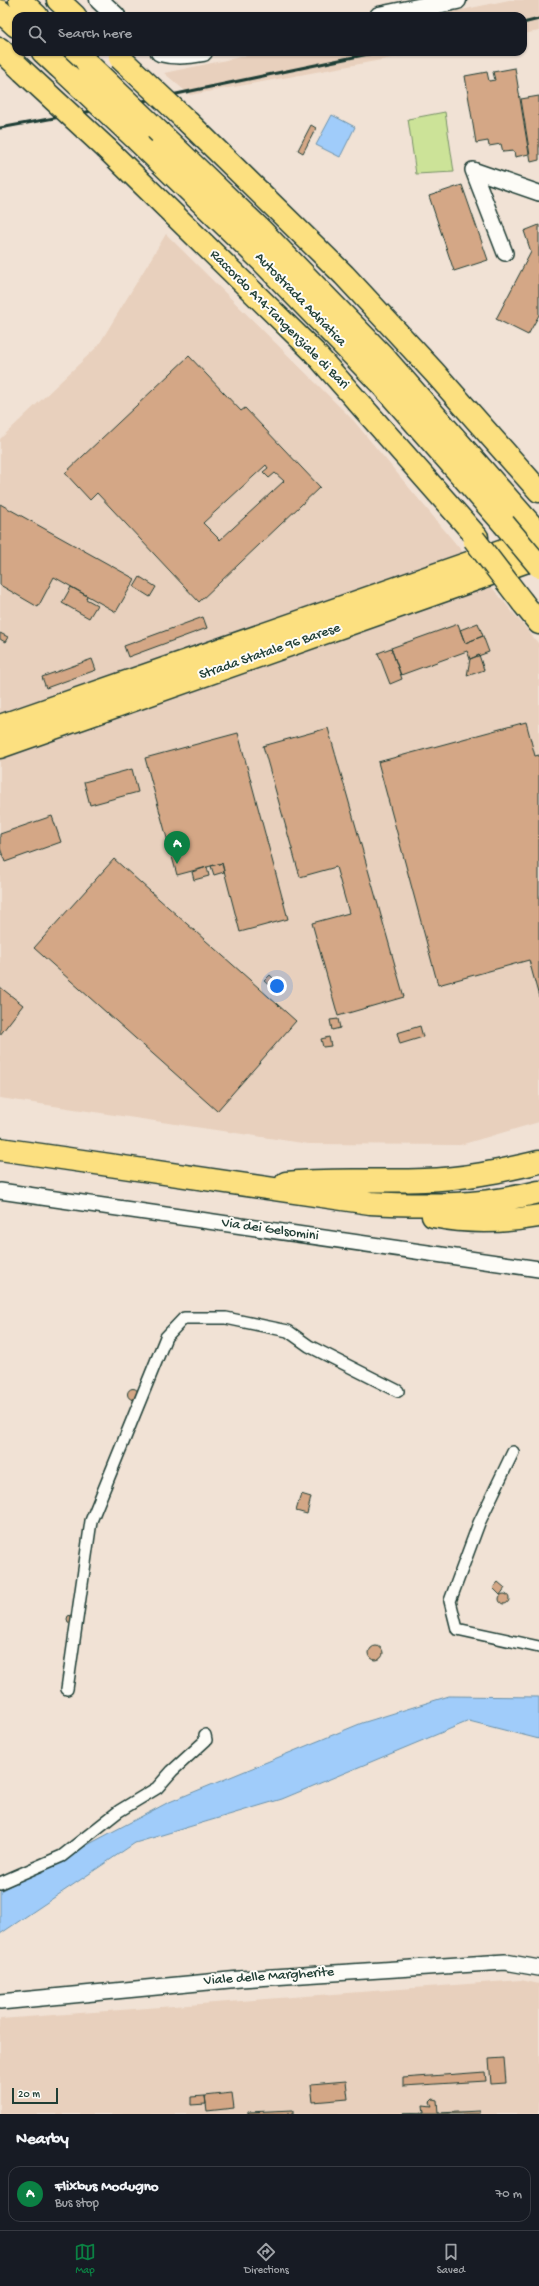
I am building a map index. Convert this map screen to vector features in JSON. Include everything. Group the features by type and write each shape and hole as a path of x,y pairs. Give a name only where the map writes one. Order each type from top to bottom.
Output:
{"main road":[{"path":"20,0 33,12"},
{"path":"58,0 71,12"},
{"path":"0,11 12,22"},
{"name":"Raccordo A14-Tangenziale di Bari","path":"0,49 107,149 314,352 435,487 530,604 539,623"},
{"path":"118,56 344,275 434,372 539,491"},
{"name":"Autostrada Adriatica","path":"81,57 260,229 383,356 539,534"},
{"name":"Autostrada Adriatica","path":"51,59 262,261 382,384 539,566"},
{"path":"434,372 539,475"},
{"name":"Strada Statale 96 Barese","path":"0,726 539,538"},
{"name":"Strada Statale 96 Barese","path":"0,747 539,557"},
{"path":"0,1149 370,1203 449,1219 495,1221 539,1216"},
{"path":"250,1186 309,1180 433,1180 488,1174 539,1162"},
{"path":"370,1203 407,1205 468,1204 511,1199 539,1192"}],"street":[{"path":"100,0 112,12"},
{"path":"398,12 457,0"},
{"path":"504,253 473,170 539,193"},
{"name":"Via dei Gelsomini","path":"0,1191 539,1269"},
{"path":"67,1689 91,1521 166,1337 184,1318 226,1318 288,1331 309,1346 398,1391"},
{"path":"513,1452 479,1523 450,1602 457,1629 539,1647"},
{"path":"0,1883 62,1856 119,1811 157,1788 206,1740 205,1735"},
{"name":"Viale delle Margherite","path":"0,2002 263,1977 505,1962 539,1968"}],"shaded area":[{"path":"509,0 539,0 539,31 527,33 527,12 452,12"},
{"path":"245,56 403,56 190,95 164,73"},
{"path":"166,234 353,420 539,644 539,1122 460,1145 309,1144 0,1098 0,439 98,346"},
{"path":"521,1980 539,1984 539,2114 0,2114 0,2019"}],"green space":[{"path":"445,112 454,172 416,174 408,119"}],"water":[{"path":"332,115 355,127 340,157 316,145"},
{"path":"449,1696 539,1697 539,1739 469,1721 282,1799 135,1843 0,1934 0,1891 167,1803 362,1723"}],"building":[{"path":"515,68 529,154 515,157 514,151 503,152 501,144 489,146 488,141 476,143 465,76 487,72 489,81 495,80 493,72"},
{"path":"539,96 539,160 531,162 521,99"},
{"path":"311,125 316,128 303,153 298,150"},
{"path":"462,185 488,260 454,271 429,196"},
{"path":"539,225 539,315 528,335 496,319 531,252 524,231"},
{"path":"189,356 241,411 245,408 320,487 199,602 97,493 90,500 65,473","holes":["266,465 268,468 263,472 269,478 275,473 284,481 220,540 203,523"]},
{"path":"0,504 135,579 116,612 54,577 38,607 0,585"},
{"path":"140,577 156,587 150,597 134,587"},
{"path":"71,587 87,596 86,599 97,605 89,618 62,603"},
{"path":"203,617 207,628 128,657 124,646"},
{"path":"478,623 483,636 465,643 460,630"},
{"path":"458,624 465,643 483,636 489,652 470,659 467,651 401,675 391,648"},
{"path":"0,633 8,637 5,642 0,639"},
{"path":"391,648 402,679 390,684 378,653"},
{"path":"479,655 484,670 467,676 470,659"},
{"path":"92,659 96,670 46,688 42,677"},
{"path":"526,722 535,756 539,755 539,997 529,960 438,985 378,762"},
{"path":"328,728 404,997 338,1016 312,923 349,913 336,867 300,877 263,746"},
{"path":"238,733 288,919 240,932 222,863 177,875 145,758"},
{"path":"132,769 138,792 90,805 84,782"},
{"path":"52,816 61,842 5,862 0,848 0,834"},
{"path":"114,859 296,1021 217,1111 34,948"},
{"path":"222,863 224,872 214,875 211,866"},
{"path":"207,867 209,876 194,880 192,872"},
{"path":"270,975 278,983 273,989 264,981"},
{"path":"0,987 23,1005 0,1035"},
{"path":"338,1019 340,1028 332,1030 330,1020"},
{"path":"420,1026 423,1037 400,1044 397,1033"},
{"path":"329,1037 331,1046 323,1047 321,1039"},
{"path":"131,1389 135,1389 137,1390 137,1398 131,1399 128,1396 128,1392"},
{"path":"301,1494 311,1497 307,1514 296,1511"},
{"path":"498,1582 505,1588 500,1595 493,1588"},
{"path":"502,1594 506,1594 508,1595 508,1603 502,1604 499,1601 499,1597"},
{"path":"69,1615 73,1615 75,1619 73,1623 69,1623 67,1621 67,1617"},
{"path":"376,1646 381,1648 383,1653 381,1658 376,1660 371,1658 369,1653 371,1648"},
{"path":"504,2058 506,2083 491,2084 489,2059"},
{"path":"485,2072 486,2081 403,2086 403,2078"},
{"path":"346,2081 348,2099 313,2102 311,2084"},
{"path":"232,2093 234,2108 207,2111 205,2096"},
{"path":"205,2096 206,2104 191,2105 191,2097"},
{"path":"433,2099 437,2100 438,2113 480,2111 480,2114 402,2114 424,2113 423,2105 432,2106 430,2102"},
{"path":"293,2110 293,2114 248,2114 248,2112"}],"railway":[{"path":"527,22 539,19"},
{"path":"0,128 114,107 359,56"}],"place":[{"name":"Flixbus Modugno","path":"177,864"}]}
